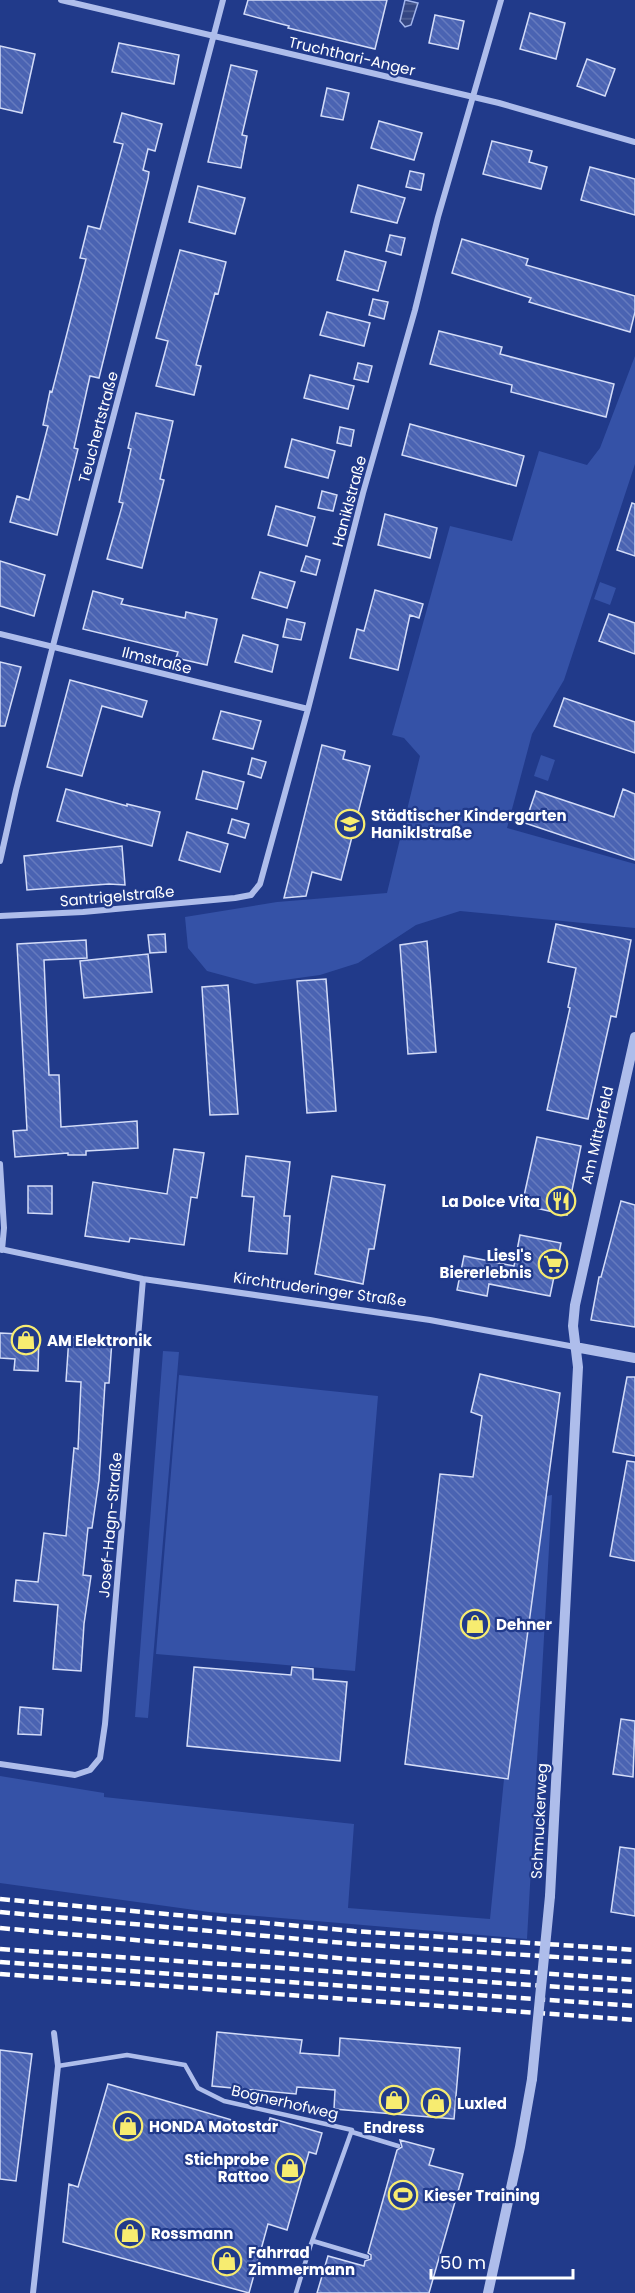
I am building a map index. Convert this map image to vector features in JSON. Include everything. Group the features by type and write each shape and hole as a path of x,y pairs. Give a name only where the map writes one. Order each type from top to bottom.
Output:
{"street":[{"name":"Truchthari-Anger","path":"61,0 473,97 635,142"},
{"name":"Teuchertstraße","path":"0,861 52,647 223,0"},
{"name":"Haniklstraße","path":"235,898 251,895 260,885 308,710 363,493 501,0"},
{"name":"Ilmstraße","path":"0,634 308,710"},
{"name":"Santrigelstraße","path":"0,916 83,912 235,898"},
{"name":"Am Mitterfeld","path":"575,1347 573,1326 575,1305 635,1037"},
{"path":"0,1164 4,1228 1,1250"},
{"name":"Kirchtruderinger Straße","path":"1,1250 143,1280 430,1320 635,1358"},
{"name":"Josef-Hagn-Straße","path":"0,1764 75,1775 90,1770 99,1758 105,1724 143,1280"},
{"name":"Schmuckerweg","path":"488,2293 518,2157 532,2079 550,1896 578,1367 575,1347"},
{"path":"33,2293 58,2066 54,2033"}],"lane":[{"name":"Bognerhofweg","path":"58,2066 127,2055 185,2065 198,2088 224,2100 352,2130 296,2293"},
{"path":"352,2132 398,2146"},
{"path":"313,2241 367,2257"}],"shaded area":[{"path":"405,0 418,3 411,25 405,27 400,21"},
{"path":"635,356 635,464 564,680 532,734 507,828 635,864 635,928 460,911 416,925 358,963 320,975 255,984 207,971 188,948 185,917 277,902 387,893 420,756 404,738 392,735 450,526 512,541 539,451 587,465 600,448"},
{"path":"600,582 616,588 610,605 594,599"},
{"path":"541,755 555,760 548,781 534,776"},
{"path":"163,1351 179,1352 148,1718 135,1717"},
{"path":"179,1375 378,1396 355,1671 156,1654"},
{"path":"552,1495 527,1939 209,1912 0,1883 0,1776 104,1793 104,1797 354,1824 348,1908 490,1919 504,1779 508,1779 546,1496"}],"building":[{"path":"248,0 387,0 375,49 288,28 289,26 244,14"},
{"path":"530,13 565,23 556,59 520,49"},
{"path":"435,15 464,21 458,49 429,43"},
{"path":"119,43 179,55 174,84 112,72"},
{"path":"0,46 35,54 22,113 0,108"},
{"path":"587,59 615,69 605,96 577,86"},
{"path":"231,65 257,71 242,135 247,136 241,168 208,162"},
{"path":"327,88 349,93 343,120 321,116"},
{"path":"122,113 162,124 155,151 148,149 143,170 149,172 148,179 99,378 90,376 74,448 78,449 57,535 10,522 17,496 29,500 48,426 43,425 50,391 52,392 86,259 80,258 88,226 100,229 123,144 114,142"},
{"path":"379,121 422,133 414,160 371,148"},
{"path":"492,141 532,151 529,162 547,167 541,189 483,174"},
{"path":"590,167 635,179 635,215 581,200"},
{"path":"410,171 424,174 421,190 406,187"},
{"path":"358,185 405,198 397,223 351,212"},
{"path":"198,186 245,198 235,234 189,222"},
{"path":"390,235 405,238 401,255 386,251"},
{"path":"462,239 528,259 526,265 635,296 635,312 630,332 529,302 531,298 452,273"},
{"path":"180,250 226,262 218,294 215,293 196,365 201,366 194,395 156,386 168,341 156,338"},
{"path":"345,251 386,262 378,291 337,280"},
{"path":"373,299 388,302 384,319 369,315"},
{"path":"327,312 370,323 364,346 320,335"},
{"path":"439,331 502,347 500,354 614,384 606,417 511,392 512,385 430,364"},
{"path":"358,363 372,366 368,382 354,379"},
{"path":"310,375 354,386 348,409 304,398"},
{"path":"136,413 173,421 160,479 164,480 142,568 107,559 123,503 119,502 131,449 128,448"},
{"path":"410,424 524,456 516,486 402,455"},
{"path":"340,427 354,430 351,446 337,443"},
{"path":"292,439 335,451 328,478 285,467"},
{"path":"322,491 337,495 333,511 318,508"},
{"path":"632,503 635,504 635,556 617,550"},
{"path":"276,506 315,517 307,546 268,535"},
{"path":"385,514 437,528 430,558 378,545"},
{"path":"306,556 320,560 316,575 301,571"},
{"path":"0,561 45,575 34,616 0,606"},
{"path":"260,572 295,582 287,608 252,598"},
{"path":"375,590 423,604 419,618 410,615 398,670 350,658 357,629 364,631"},
{"path":"93,591 123,599 121,604 185,618 186,612 217,619 207,665 176,658 178,652 83,629"},
{"path":"609,614 635,623 635,654 599,641"},
{"path":"287,619 305,623 301,640 283,637"},
{"path":"243,635 278,645 272,672 235,662"},
{"path":"0,662 21,667 5,726 0,726"},
{"path":"70,680 147,701 142,717 102,706 82,776 47,767"},
{"path":"564,698 635,722 635,753 554,726"},
{"path":"221,711 261,721 253,749 213,739"},
{"path":"322,745 345,751 343,759 370,766 341,880 312,872 306,896 284,898"},
{"path":"252,758 266,762 261,778 248,774"},
{"path":"203,771 244,782 237,809 196,799"},
{"path":"66,789 127,806 127,804 160,812 152,846 57,821"},
{"path":"623,789 635,794 635,860 525,823 536,791 614,817"},
{"path":"232,819 249,824 245,838 228,833"},
{"path":"187,832 228,844 220,872 179,860"},
{"path":"122,846 125,885 109,884 27,890 24,856"},
{"path":"556,924 631,940 616,1017 611,1016 588,1119 547,1110 570,1008 568,1007 576,968 548,962"},
{"path":"165,934 166,952 150,953 148,935"},
{"path":"86,940 87,958 44,960 49,1075 59,1075 61,1127 137,1121 138,1148 86,1151 86,1155 68,1155 68,1153 15,1157 13,1131 27,1130 17,944"},
{"path":"427,941 436,1052 408,1054 400,945"},
{"path":"148,954 152,992 84,998 80,961"},
{"path":"326,979 336,1111 307,1113 297,981"},
{"path":"228,985 238,1114 210,1115 202,987"},
{"path":"537,1137 581,1146 567,1215 522,1205"},
{"path":"174,1149 204,1153 197,1198 191,1197 184,1245 130,1238 129,1242 85,1236 93,1182 167,1194"},
{"path":"246,1156 290,1162 284,1216 290,1216 287,1254 249,1251 254,1197 242,1196"},
{"path":"332,1176 385,1185 374,1249 369,1249 363,1284 315,1274"},
{"path":"28,1186 52,1186 52,1214 28,1213"},
{"path":"621,1201 635,1205 635,1327 591,1320 599,1277 601,1277"},
{"path":"520,1235 561,1243 550,1296 489,1284 487,1296 457,1290 464,1256 514,1266"},
{"path":"0,1333 39,1335 38,1371 14,1370 15,1359 0,1358"},
{"path":"69,1337 112,1340 109,1383 105,1383 99,1480 92,1528 88,1528 83,1575 91,1576 84,1624 81,1671 53,1669 58,1605 14,1601 16,1580 38,1582 44,1533 66,1536 74,1448 78,1449 81,1382 66,1381"},
{"name":"Dehner","path":"480,1374 560,1393 508,1779 405,1764 440,1474 473,1477 482,1416 471,1412"},
{"path":"627,1377 635,1377 635,1456 613,1452"},
{"path":"627,1461 635,1462 635,1561 610,1556"},
{"path":"194,1667 291,1675 292,1667 313,1669 313,1679 347,1682 340,1761 187,1746"},
{"path":"20,1707 43,1709 41,1735 18,1734"},
{"path":"621,1719 635,1721 633,1777 613,1774"},
{"path":"620,1847 635,1849 635,1916 611,1912"},
{"path":"217,2032 302,2040 300,2053 339,2056 340,2038 460,2048 454,2119 334,2109 335,2090 297,2087 296,2094 212,2086"},
{"path":"0,2050 32,2054 16,2181 0,2179"},
{"path":"108,2084 266,2130 270,2118 322,2133 316,2154 309,2152 287,2230 268,2224 249,2293 63,2242 69,2184 78,2187"},
{"path":"400,2140 434,2149 429,2165 463,2174 429,2293 317,2293 328,2256 364,2266 365,2261 371,2259 368,2253 397,2150 402,2147"}],"railway":[{"path":"0,1899 354,1931 635,1950"},
{"path":"0,1912 355,1944 635,1962"},
{"path":"0,1928 348,1959 635,1980"},
{"path":"0,1949 635,1992"},
{"path":"0,1962 635,2006"},
{"path":"0,1974 635,2020"}],"place":[{"name":"Städtischer Kindergarten Haniklstraße","path":"350,824"},
{"name":"La Dolce Vita","path":"561,1201"},
{"name":"Liesl's Biererlebnis","path":"553,1264"},
{"name":"AM Elektronik","path":"26,1340"},
{"name":"Dehner","path":"475,1624"},
{"name":"Endress","path":"394,2100"},
{"name":"Luxled","path":"436,2103"},
{"name":"HONDA Motostar","path":"128,2126"},
{"name":"Stichprobe Rattoo","path":"290,2168"},
{"name":"Kieser Training","path":"403,2195"},
{"name":"Rossmann","path":"130,2233"},
{"name":"Fahrrad Zimmermann","path":"227,2261"}]}
